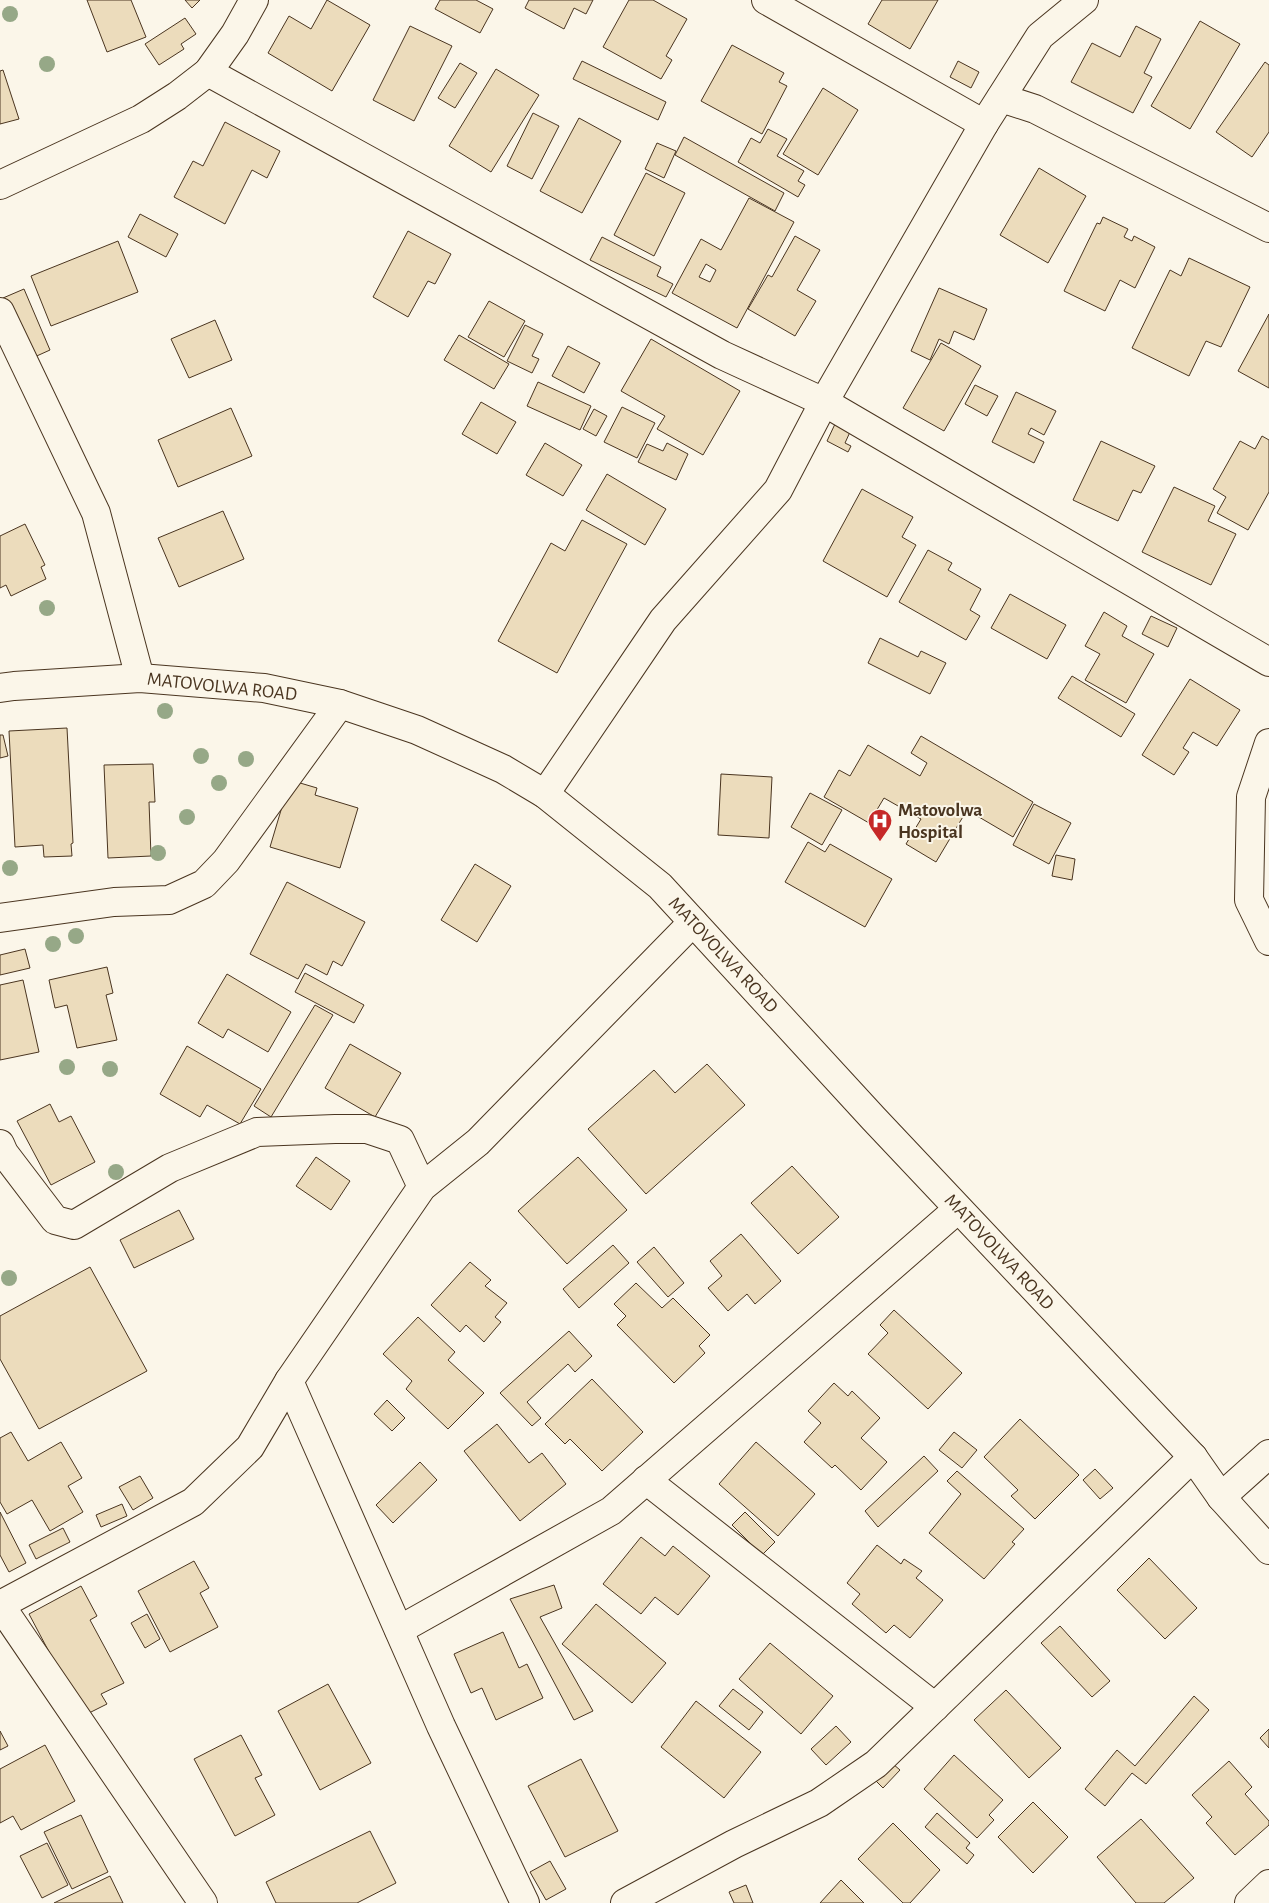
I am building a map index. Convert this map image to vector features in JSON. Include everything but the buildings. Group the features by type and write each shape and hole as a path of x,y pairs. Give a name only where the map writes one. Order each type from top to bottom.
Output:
{"street":[{"path":"0,185 141,119 177,96 208,72 235,34 254,0"},
{"path":"766,0 984,124"},
{"path":"545,794 663,620 778,490 824,402 984,124 1040,36 1084,0"},
{"path":"208,72 722,355 824,402 1269,662"},
{"path":"1001,98 1034,109 1269,228"},
{"path":"0,312 96,513 140,678"},
{"name":"MATOVOLWA ROAD","path":"0,688 140,678 264,688 340,704 417,730 503,769 545,794 660,886 958,1209 1193,1456 1221,1498 1269,1550"},
{"path":"0,918 114,902 169,900 204,884 226,861 340,704"},
{"path":"1266,761 1251,797 1249,900 1269,941"},
{"path":"203,1903 0,1605 193,1502 250,1446 290,1381 422,1188 478,1142 693,922"},
{"path":"0,1144 4,1153 55,1220 74,1224 170,1168 257,1132 367,1129 400,1140 422,1188"},
{"path":"399,1630 611,1512 820,1332 958,1209"},
{"path":"290,1381 441,1726 525,1903"},
{"path":"1221,1498 1269,1454"},
{"path":"625,1903 734,1844 819,1803 876,1764 1193,1456"},
{"path":"646,1480 935,1707"},
{"path":"1248,1903 1269,1884"}],"place":[{"name":"Matovolwa Hospital","path":"880,842"}]}
